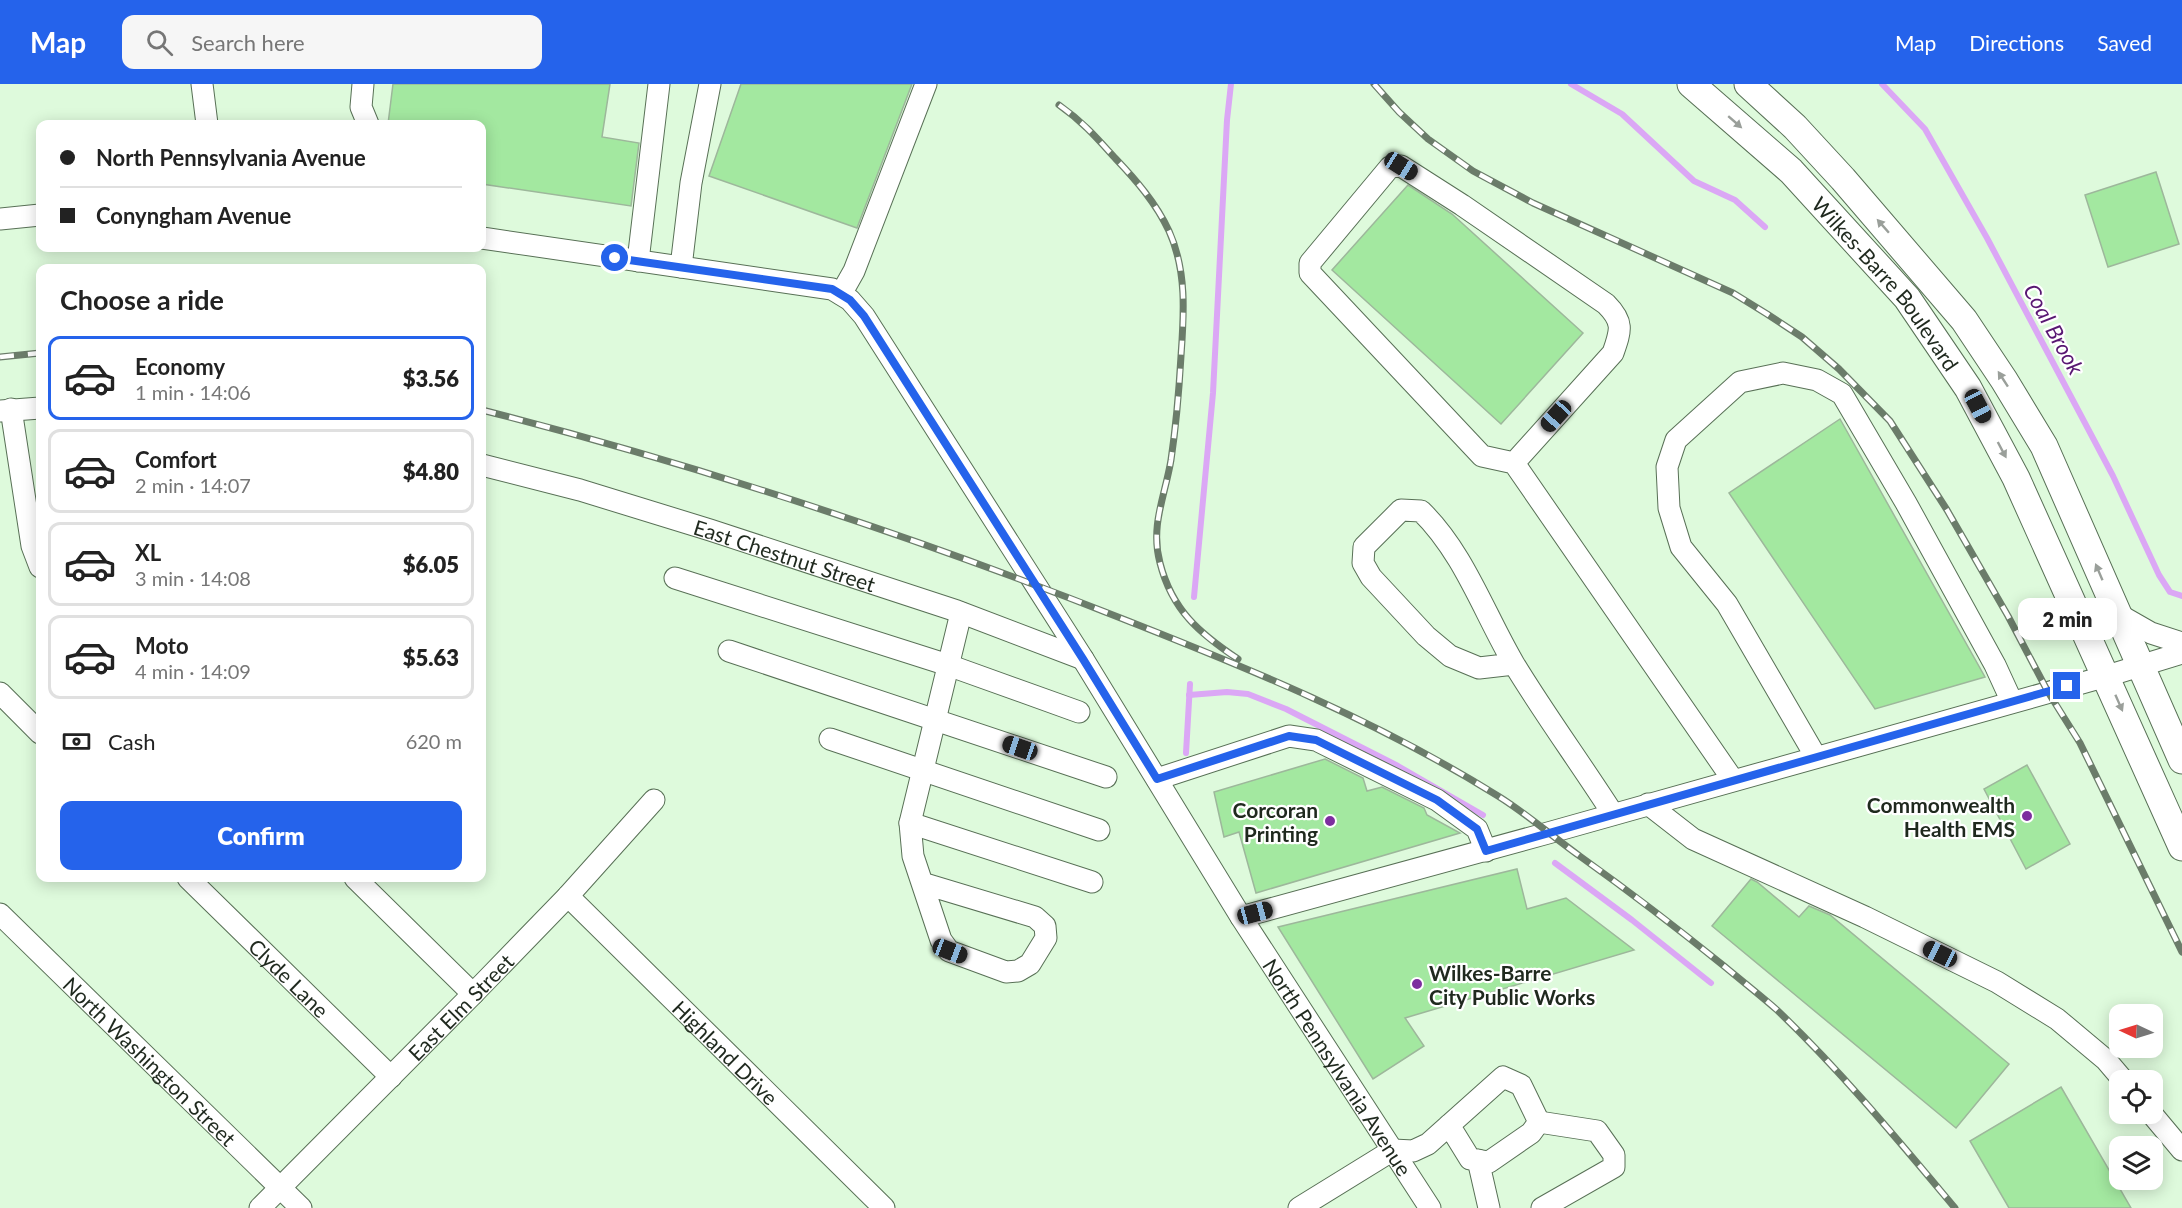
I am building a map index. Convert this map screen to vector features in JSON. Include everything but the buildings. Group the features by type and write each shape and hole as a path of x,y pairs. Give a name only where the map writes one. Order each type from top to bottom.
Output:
{"main road":[{"name":"Wilkes-Barre Boulevard","path":"1690,84 1791,171 1907,298 1968,388 2016,478 2182,847"},
{"name":"Wilkes-Barre Boulevard","path":"1748,84 1795,127 1835,170 1964,320 2004,380 2044,446 2182,760"}],"street":[{"path":"202,84 206,120"},
{"path":"363,84 361,107 366,120"},
{"path":"638,261 659,84"},
{"path":"681,267 691,183 710,84"},
{"path":"841,294 854,271 926,84"},
{"path":"1514,463 1613,353 1620,333 1617,315 1606,304 1462,205 1401,166 1390,167 1310,263 1310,273 1482,456 1514,463 1733,780"},
{"path":"0,219 36,215"},
{"name":"North Pennsylvania Avenue","path":"486,239 832,289 850,300 864,316 1083,659 1241,917 1430,1208"},
{"path":"1816,757 1727,604 1681,547 1669,508 1667,467 1676,440 1740,382 1783,373 1818,380 1842,394 1906,503 1995,665 2012,702"},
{"path":"36,408 5,410 36,556"},
{"name":"East Chestnut Street","path":"486,466 580,490 710,530 961,613 1083,659"},
{"path":"1514,664 1479,668 1450,656 1426,636 1371,577 1363,563 1364,547 1401,510 1421,511 1430,520 1462,567 1514,664 1614,814"},
{"path":"675,578 948,665 1079,711"},
{"path":"922,882 1035,917 1045,926 1046,938 1030,964 1018,971 1006,972 950,951 941,940 913,856 910,824 961,613"},
{"path":"2116,613 2151,633 2182,643"},
{"path":"729,651 1106,777"},
{"path":"1241,917 1486,851 2182,653"},
{"path":"0,693 36,729"},
{"path":"1157,779 1289,736 1316,740 1437,800 1477,829 1486,851"},
{"path":"830,739 1099,830"},
{"name":"East Elm Street","path":"260,1208 568,896 654,800"},
{"path":"1648,804 1693,839 1864,917 1997,982 2057,1019 2106,1060 2114,1070"},
{"path":"910,824 1092,882"},
{"name":"Clyde Lane","path":"192,882 391,1077"},
{"path":"359,882 473,994"},
{"name":"Highland Drive","path":"568,896 884,1208"},
{"name":"North Washington Street","path":"0,914 301,1208"},
{"path":"1299,1208 1393,1150 1419,1149 1428,1144 1503,1077 1521,1085 1539,1122"},
{"path":"1449,1125 1470,1159 1489,1162 1531,1133 1539,1122"},
{"path":"1539,1122 1597,1131 1614,1155 1614,1167 1542,1208"},
{"path":"2160,1124 2182,1150"},
{"path":"1478,1160 1490,1208"}],"waterway":[{"path":"1194,597 1213,393 1227,120 1231,84"},
{"path":"1571,84 1622,114 1694,181 1735,200 1765,227"},
{"name":"Coal Brook","path":"1882,84 1925,129 1987,238 2113,476 2159,575 2170,592 2182,596"},
{"path":"1186,753 1190,684"},
{"path":"1189,695 1227,692 1248,694 1286,709 1398,766 1483,815"},
{"path":"1555,863 1711,983"}],"railway":[{"path":"1374,84 1428,139 1473,171 1533,203 1733,293 1767,314 1802,337 1839,369 1890,421 1947,510 2008,616 2048,692 2080,743 2182,952"},
{"path":"1059,105 1089,130 1138,183 1158,211 1175,246 1183,293 1182,340 1171,460 1159,511 1157,549 1165,580 1180,607 1199,630 1238,659"},
{"path":"0,357 36,353"},
{"path":"486,411 643,454 803,503 1040,587 1312,697 1453,769 1519,810 1671,924 1777,1010 1801,1033 1891,1132 1955,1208"}],"place":[{"name":"Commonwealth Health EMS","path":"2027,816"},
{"name":"Corcoran Printing","path":"1330,821"},
{"name":"Wilkes-Barre City Public Works","path":"1417,984"}],"route":[{"path":"615,258 832,289 850,300 864,316 1157,779 1289,736 1316,740 1437,800 1477,829 1486,851 2067,686"}]}
